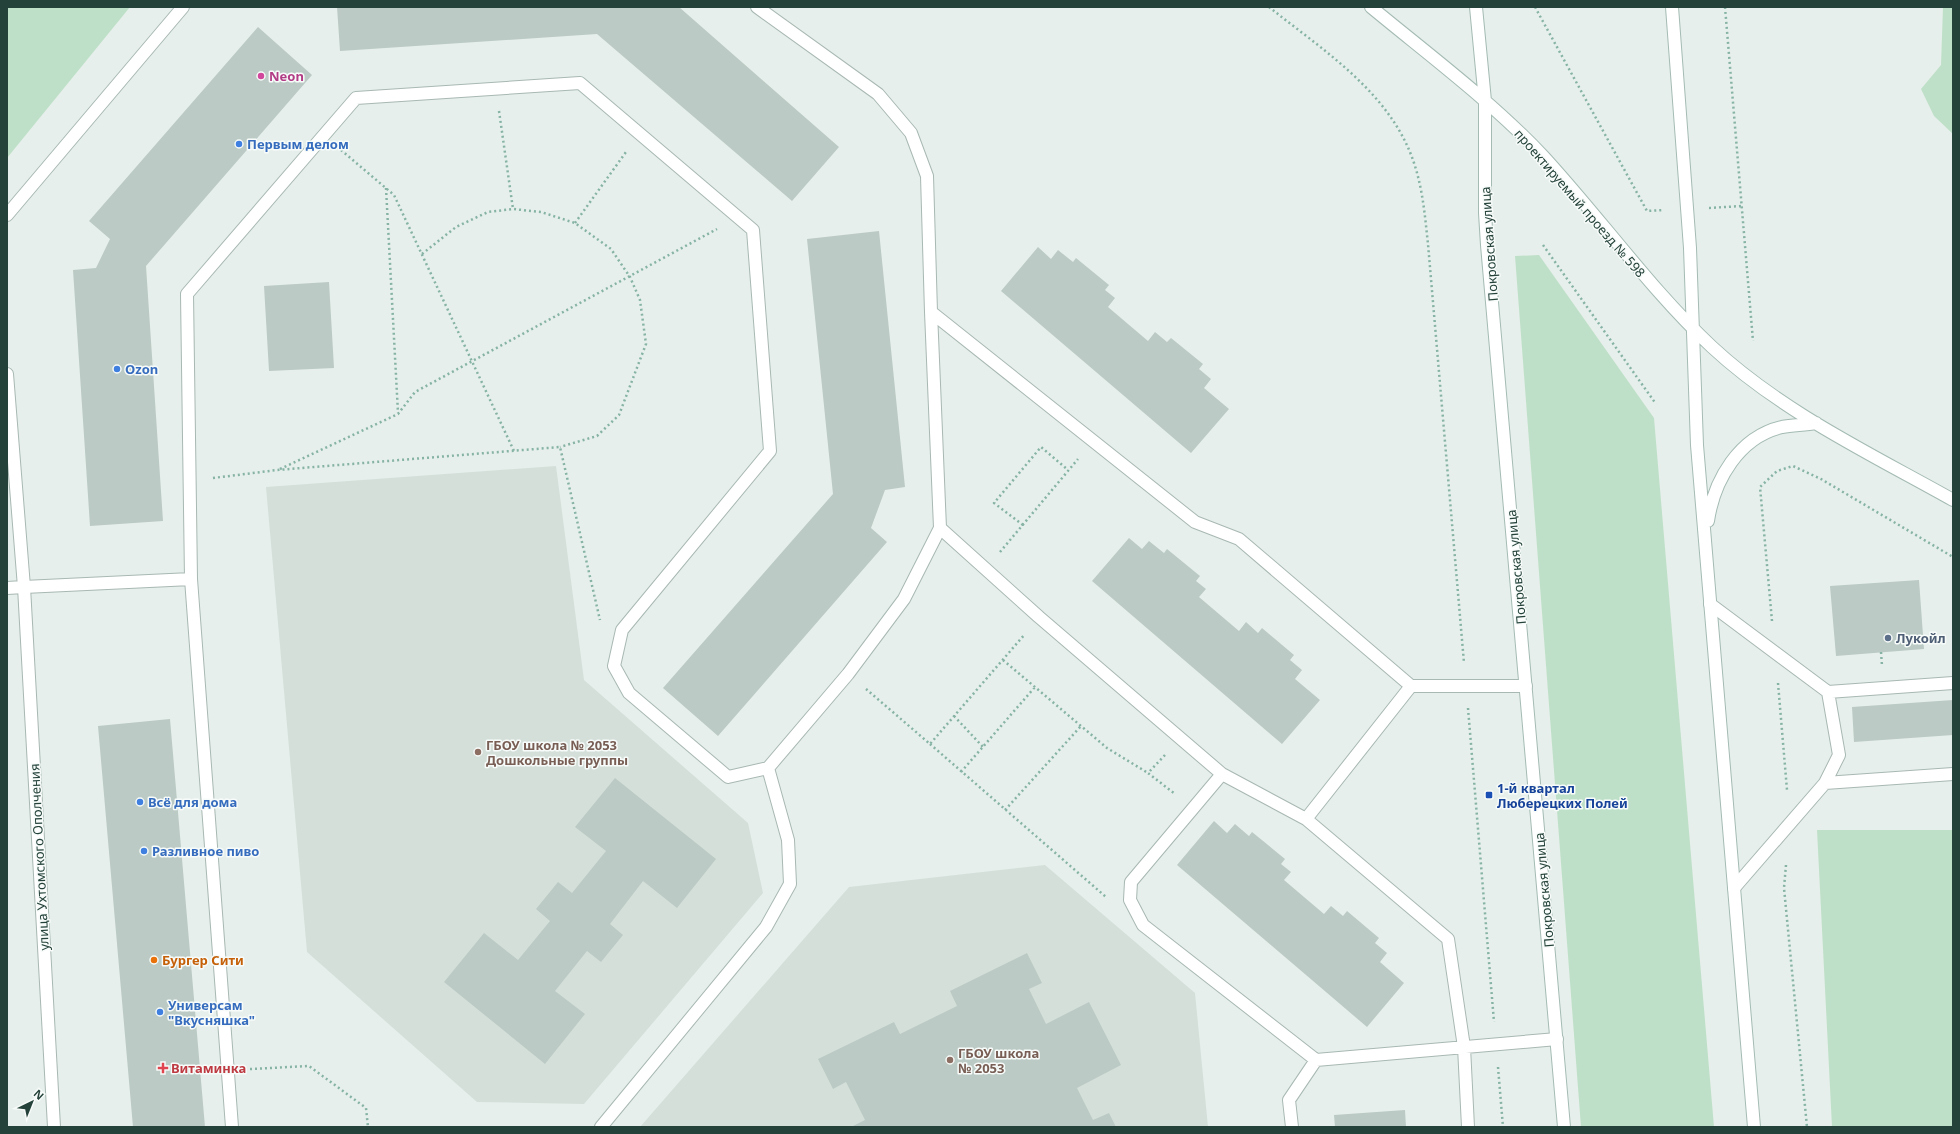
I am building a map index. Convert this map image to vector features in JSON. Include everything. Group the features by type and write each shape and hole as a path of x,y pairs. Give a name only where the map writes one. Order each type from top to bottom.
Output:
{"main road":[{"path":"7,215 182,7"},
{"path":"232,1127 191,580 188,482 187,294 356,98 580,83 753,230 770,451 622,630 614,666 629,693 728,776 768,768 848,674 904,599 940,528 927,176 911,133 878,94 757,7"},
{"name":"проектируемый проезд № 598","path":"1371,7 1502,116 1544,158 1648,281 1713,348 1782,402 1816,423 1953,500"},
{"name":"Покровская улица","path":"1476,7 1485,101 1485,213 1564,1127"},
{"path":"1672,7 1687,209 1697,444 1754,1127"},
{"path":"931,312 1195,522 1238,539 1411,686 1526,686"},
{"name":"улица Ухтомского Ополчения","path":"7,374 24,587 54,1127"},
{"path":"1705,542 1710,505 1718,483 1730,464 1747,445 1762,435 1782,427 1816,423"},
{"path":"940,528 1039,617 1222,774 1306,819 1448,939 1464,1047 1468,1127"},
{"path":"7,588 191,580"},
{"path":"1710,604 1828,692 1953,683"},
{"path":"1306,819 1411,686"},
{"path":"1734,888 1825,783 1839,755 1828,692"},
{"path":"601,1127 766,927 790,884 788,840 768,768"},
{"path":"1222,774 1130,882 1130,900 1143,925 1316,1060 1557,1039"},
{"path":"1825,783 1953,774"},
{"path":"1292,1127 1289,1100 1316,1060"}],"path":[{"path":"1269,7 1332,58 1376,98 1404,139 1414,163 1421,189 1428,244 1503,1127"},
{"path":"1535,7 1647,211 1741,206"},
{"path":"1726,7 1753,341"},
{"path":"495,88 513,209"},
{"path":"575,223 640,134"},
{"path":"324,136 394,194 514,451"},
{"path":"386,188 398,414"},
{"path":"188,482 278,470 560,447 597,436 619,414 646,344 640,300 630,277 611,249 575,223 541,212 513,209 488,212 456,227 422,254"},
{"path":"278,470 398,414 415,392 738,218"},
{"path":"1544,245 1656,404"},
{"path":"986,569 1093,441"},
{"path":"560,447 601,624"},
{"path":"1023,525 994,503 1041,447 1068,470"},
{"path":"1760,487 1777,471 1793,466 1821,479 1953,557"},
{"path":"930,744 1039,617"},
{"path":"1003,660 1107,748 1148,772 1192,809"},
{"path":"848,674 1112,902"},
{"path":"962,772 1035,687"},
{"path":"954,716 983,747"},
{"path":"1005,810 1081,726"},
{"path":"1148,772 1180,738"},
{"path":"1789,824 1784,888 1807,1127"},
{"path":"228,1070 309,1066 366,1108 368,1127"}],"shaded area":[{"name":"ГБОУ школа № 2053 Дошкольные группы","path":"556,466 584,680 748,823 763,893 584,1104 477,1102 307,952 266,487"},
{"name":"ГБОУ школа № 2053","path":"1045,865 1195,993 1208,1127 640,1127 849,887"}],"green space":[{"path":"7,7 130,7 7,158"},
{"path":"1943,7 1953,7 1953,134 1934,116 1921,89 1941,65"},
{"path":"1539,255 1654,418 1714,1127 1581,1127 1515,256"},
{"path":"1817,830 1953,830 1953,1127 1832,1127"}],"building":[{"path":"337,7 679,7 839,147 792,201 597,34 340,51"},
{"path":"258,27 312,75 146,266 163,521 90,526 73,270 96,268 110,239 89,221"},
{"path":"879,231 905,487 885,490 871,528 887,542 718,736 663,688 833,494 807,239"},
{"path":"1038,247 1051,259 1058,250 1073,262 1076,258 1109,285 1105,290 1115,298 1108,307 1148,341 1155,332 1167,342 1171,338 1203,364 1199,369 1211,379 1204,388 1229,409 1191,453 1001,291"},
{"path":"329,282 334,368 269,371 264,286"},
{"path":"1129,538 1142,549 1149,541 1164,553 1167,549 1200,576 1196,581 1206,589 1199,597 1239,631 1246,622 1258,633 1262,628 1294,655 1290,660 1302,670 1295,679 1320,700 1282,744 1092,581"},
{"path":"1919,580 1924,649 1836,656 1830,586"},
{"path":"1953,700 1953,735 1854,742 1852,707"},
{"path":"170,719 205,1127 133,1127 98,726"},
{"path":"615,778 716,859 677,908 643,881 610,924 623,935 601,962 587,951 555,991 585,1014 545,1064 444,982 484,933 518,960 550,921 536,909 558,882 572,893 606,851 575,827"},
{"path":"1214,821 1227,833 1235,824 1249,836 1252,832 1285,859 1281,864 1291,872 1284,880 1324,914 1331,906 1343,916 1347,911 1379,938 1375,943 1387,953 1380,962 1404,983 1367,1027 1177,865"},
{"path":"1027,953 1042,983 1029,989 1046,1024 1089,1002 1121,1065 1077,1088 1093,1120 1109,1113 1116,1127 851,1127 865,1120 846,1082 833,1089 818,1059 894,1022 900,1034 957,1006 950,991"},
{"path":"1405,1110 1406,1127 1335,1127 1334,1115"}],"place":[{"name":"Neon","path":"261,76"},
{"name":"Первым делом","path":"239,144"},
{"name":"Ozon","path":"117,369"},
{"name":"Лукойл","path":"1888,638"},
{"name":"ГБОУ школа № 2053 Дошкольные группы","path":"478,752"},
{"name":"1-й квартал Люберецких Полей","path":"1489,795"},
{"name":"Всё для дома","path":"140,802"},
{"name":"Разливное пиво","path":"144,851"},
{"name":"Бургер Сити","path":"154,960"},
{"name":"Универсам \"Вкусняшка\"","path":"160,1012"},
{"name":"ГБОУ школа № 2053","path":"950,1060"},
{"name":"Витаминка","path":"163,1068"}]}
